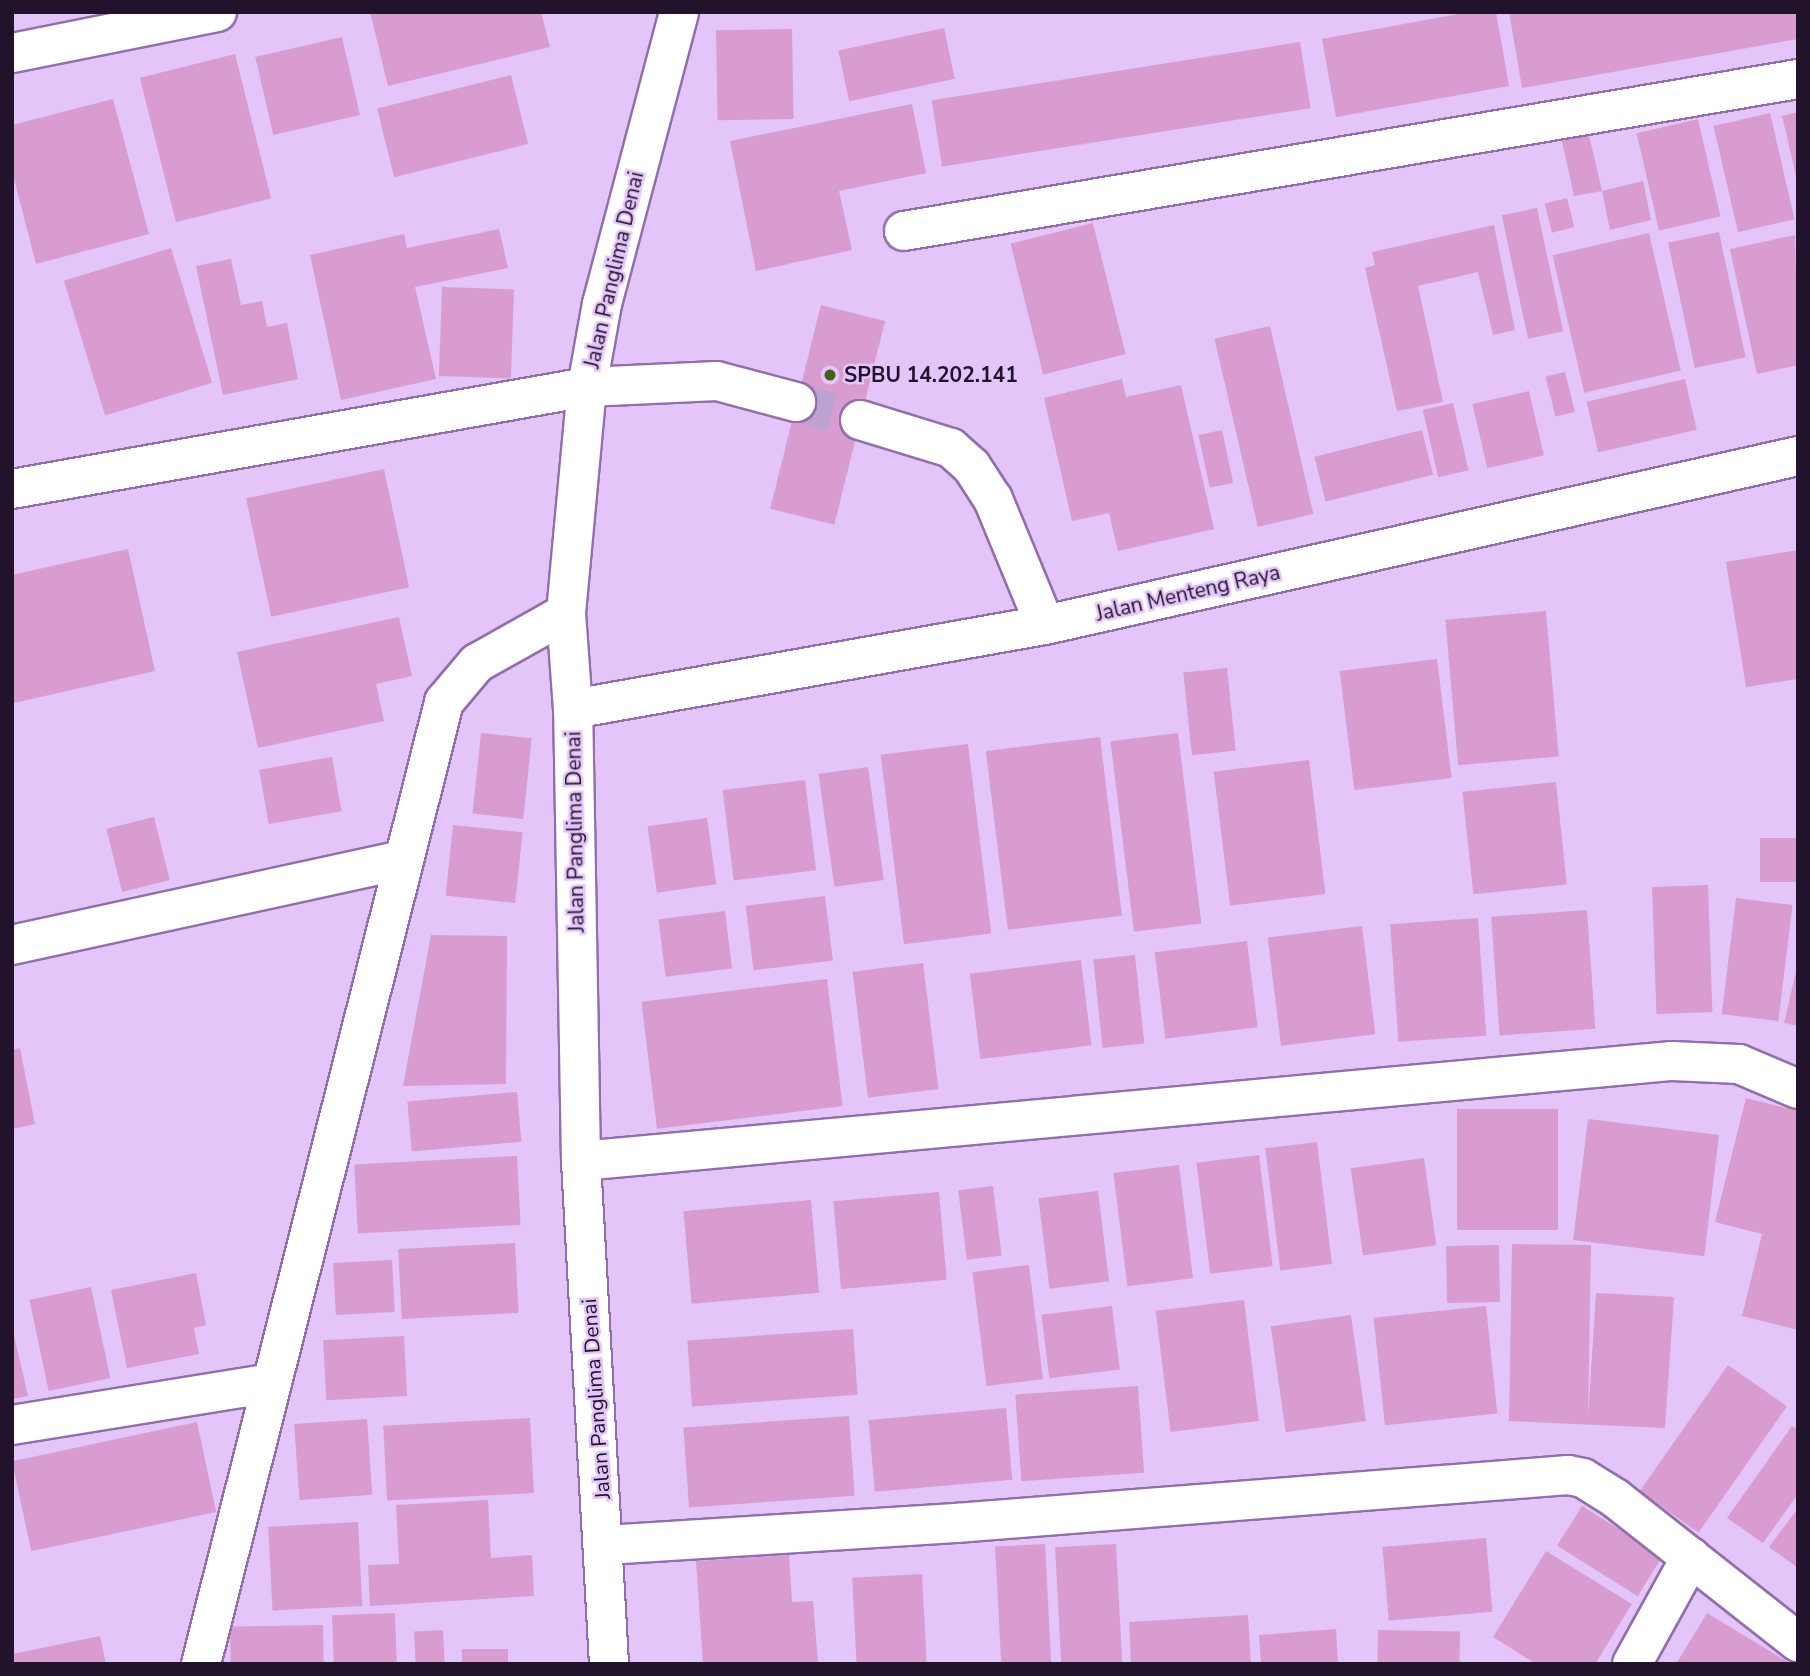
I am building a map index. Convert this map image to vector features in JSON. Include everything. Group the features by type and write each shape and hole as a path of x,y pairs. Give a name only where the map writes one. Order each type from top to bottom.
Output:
{"street":[{"path":"12,53 216,12"},
{"name":"Jalan Panglima Denai","path":"609,1664 606,1545 581,1161 573,709 566,613 587,387 602,304 679,12"},
{"path":"904,231 1798,79"},
{"path":"12,489 587,387 717,381 796,402"},
{"path":"860,420 951,448 972,467 993,499 1045,625"},
{"name":"Jalan Menteng Raya","path":"573,709 1045,625 1798,456"},
{"path":"201,1664 443,702 477,663 566,613"},
{"path":"12,945 403,860"},
{"path":"581,1161 1672,1061 1739,1064 1798,1088"},
{"path":"12,1425 272,1383"},
{"path":"606,1545 956,1523 1568,1475 1599,1486 1798,1642"},
{"path":"1632,1664 1691,1557"}],"building":[{"path":"370,12 541,12 550,47 388,86"},
{"path":"1469,12 1496,12 1509,86 1336,117 1322,39"},
{"path":"1509,12 1798,12 1798,39 1522,88"},
{"path":"944,28 955,79 849,101 838,50"},
{"path":"792,29 794,119 718,120 716,30"},
{"path":"342,37 360,115 273,135 255,57"},
{"path":"1300,42 1310,108 942,167 932,100"},
{"path":"235,54 271,199 176,222 140,78"},
{"path":"511,75 528,144 394,177 377,108"},
{"path":"113,99 149,234 36,264 12,171 12,125"},
{"path":"912,104 926,173 839,191 852,250 756,271 730,141"},
{"path":"1798,112 1798,180 1797,180 1782,116"},
{"path":"1770,113 1795,219 1738,232 1713,126"},
{"path":"1698,119 1720,216 1659,231 1637,133"},
{"path":"1589,135 1602,191 1574,196 1562,141"},
{"path":"1643,181 1651,220 1610,230 1602,191"},
{"path":"1567,198 1574,227 1552,233 1545,204"},
{"path":"1537,208 1563,331 1528,339 1502,215"},
{"path":"1093,223 1126,354 1043,375 1011,244"},
{"path":"1494,225 1515,330 1493,335 1478,272 1418,286 1443,402 1397,411 1365,268 1375,265 1372,252"},
{"path":"499,229 508,268 415,287 436,379 341,400 310,255 404,234 407,248"},
{"path":"1719,232 1746,357 1695,368 1668,243"},
{"path":"1649,233 1681,370 1584,393 1553,255"},
{"path":"1795,235 1798,365 1757,374 1730,249"},
{"path":"171,248 212,383 105,416 64,281"},
{"path":"231,259 241,305 262,301 267,327 287,323 298,379 223,395 196,266"},
{"path":"442,287 514,290 511,378 439,376"},
{"path":"821,305 885,321 834,525 770,509"},
{"path":"1270,326 1313,514 1258,527 1214,339"},
{"path":"1565,372 1575,412 1556,417 1546,377"},
{"path":"1122,379 1126,397 1181,385 1214,529 1118,551 1109,513 1072,521 1044,398"},
{"path":"1685,379 1697,430 1598,452 1587,402"},
{"path":"1529,391 1544,455 1487,468 1472,404"},
{"path":"1453,403 1469,470 1438,477 1423,410"},
{"path":"1222,430 1233,483 1210,488 1199,435"},
{"path":"1422,430 1433,475 1325,501 1314,457"},
{"path":"384,469 409,587 271,617 246,498"},
{"path":"128,549 155,671 14,703 12,575"},
{"path":"1798,550 1798,679 1746,687 1726,562"},
{"path":"1546,611 1559,756 1458,765 1445,620"},
{"path":"399,617 412,676 376,684 384,721 258,748 237,652"},
{"path":"1437,659 1452,778 1354,790 1340,671"},
{"path":"1227,668 1236,751 1192,755 1183,673"},
{"path":"481,733 532,738 523,819 473,814"},
{"path":"1178,733 1201,924 1134,932 1111,741"},
{"path":"1100,737 1122,916 1008,930 986,751"},
{"path":"968,744 991,934 904,944 881,755"},
{"path":"332,757 342,811 269,824 259,770"},
{"path":"1309,760 1325,894 1230,906 1214,772"},
{"path":"868,767 884,880 834,887 818,774"},
{"path":"805,780 816,870 734,880 723,790"},
{"path":"1556,782 1567,884 1473,894 1463,792"},
{"path":"154,817 170,880 122,892 106,829"},
{"path":"707,818 716,884 657,893 648,826"},
{"path":"453,825 523,832 515,903 446,896"},
{"path":"1760,838 1798,838 1798,882 1760,882"},
{"path":"1708,885 1712,1012 1656,1014 1652,887"},
{"path":"825,896 833,961 754,970 746,906"},
{"path":"1736,898 1793,905 1778,1021 1722,1014"},
{"path":"1587,910 1595,1029 1500,1035 1491,917"},
{"path":"725,911 732,969 666,977 658,919"},
{"path":"1478,918 1486,1036 1398,1042 1390,924"},
{"path":"1362,926 1375,1034 1281,1046 1268,938"},
{"path":"431,935 507,936 506,1084 403,1086"},
{"path":"1247,941 1258,1027 1165,1039 1155,952"},
{"path":"1135,955 1144,1044 1103,1048 1093,959"},
{"path":"1081,960 1091,1045 980,1059 970,974"},
{"path":"923,963 938,1089 868,1098 853,972"},
{"path":"1798,963 1798,1026 1784,1023"},
{"path":"827,979 843,1106 657,1129 641,1002"},
{"path":"20,1048 35,1124 12,1129 12,1050"},
{"path":"517,1092 521,1142 412,1151 407,1102"},
{"path":"1746,1098 1798,1111 1798,1330 1742,1316 1762,1234 1715,1222"},
{"path":"1457,1109 1558,1109 1558,1230 1457,1230"},
{"path":"1588,1119 1719,1135 1704,1256 1573,1240"},
{"path":"1317,1142 1332,1264 1280,1270 1265,1148"},
{"path":"1259,1155 1273,1266 1210,1274 1196,1163"},
{"path":"517,1156 521,1225 358,1233 354,1165"},
{"path":"1424,1158 1436,1245 1363,1255 1351,1168"},
{"path":"1179,1165 1193,1278 1127,1286 1113,1173"},
{"path":"993,1186 1002,1255 967,1260 958,1190"},
{"path":"1098,1191 1109,1281 1050,1289 1038,1198"},
{"path":"939,1192 947,1280 841,1289 833,1201"},
{"path":"811,1200 819,1293 692,1304 683,1211"},
{"path":"515,1243 519,1313 402,1319 398,1249"},
{"path":"1512,1244 1591,1245 1588,1417 1596,1293 1674,1297 1665,1428 1509,1421"},
{"path":"1499,1245 1500,1302 1447,1303 1446,1246"},
{"path":"392,1260 395,1312 336,1315 333,1263"},
{"path":"1029,1265 1043,1379 986,1386 972,1272"},
{"path":"196,1273 206,1325 194,1328 199,1354 127,1368 111,1290"},
{"path":"91,1287 110,1378 49,1391 29,1300"},
{"path":"1244,1300 1259,1421 1171,1432 1156,1311"},
{"path":"1112,1306 1120,1370 1049,1378 1042,1315"},
{"path":"1486,1306 1497,1413 1385,1425 1374,1318"},
{"path":"1351,1315 1366,1421 1286,1432 1271,1326"},
{"path":"12,1327 28,1396 12,1399"},
{"path":"853,1329 858,1395 692,1406 687,1341"},
{"path":"404,1336 407,1396 326,1400 323,1340"},
{"path":"1728,1365 1787,1406 1699,1532 1640,1491"},
{"path":"1138,1386 1144,1473 1021,1481 1015,1395"},
{"path":"1006,1408 1012,1480 875,1492 869,1420"},
{"path":"849,1416 855,1496 689,1507 683,1428"},
{"path":"530,1418 534,1493 387,1501 383,1426"},
{"path":"367,1419 372,1495 299,1500 294,1424"},
{"path":"197,1422 216,1512 31,1551 12,1461"},
{"path":"1792,1426 1798,1430 1798,1494 1763,1543 1727,1518"},
{"path":"488,1500 491,1558 532,1555 534,1596 370,1606 368,1565 399,1564 396,1505"},
{"path":"1582,1506 1663,1556 1638,1596 1557,1546"},
{"path":"1798,1508 1798,1568 1769,1547"},
{"path":"358,1522 362,1606 273,1611 268,1527"},
{"path":"1486,1538 1492,1612 1389,1621 1382,1547"},
{"path":"1045,1544 1051,1664 1001,1664 995,1547"},
{"path":"1116,1544 1122,1664 1061,1664 1055,1547"},
{"path":"1546,1551 1632,1604 1595,1664 1536,1664 1493,1637"},
{"path":"789,1555 792,1602 813,1601 818,1663 703,1664 696,1561"},
{"path":"922,1574 927,1664 857,1664 852,1578"},
{"path":"395,1613 397,1664 334,1664 332,1615"},
{"path":"1707,1613 1791,1664 1676,1664"},
{"path":"1248,1615 1251,1664 1131,1664 1129,1622"},
{"path":"323,1625 324,1664 231,1664 230,1627"},
{"path":"1336,1629 1338,1664 1261,1664 1259,1635"},
{"path":"443,1630 445,1664 416,1664 414,1632"},
{"path":"1378,1630 1460,1631 1459,1664 1377,1664"},
{"path":"100,1636 106,1664 12,1664 12,1654"},
{"path":"462,1649 508,1649 508,1664 462,1664"}],"tunnel":[{"path":"796,402 860,420"}],"place":[{"name":"SPBU 14.202.141","path":"830,375"}]}
